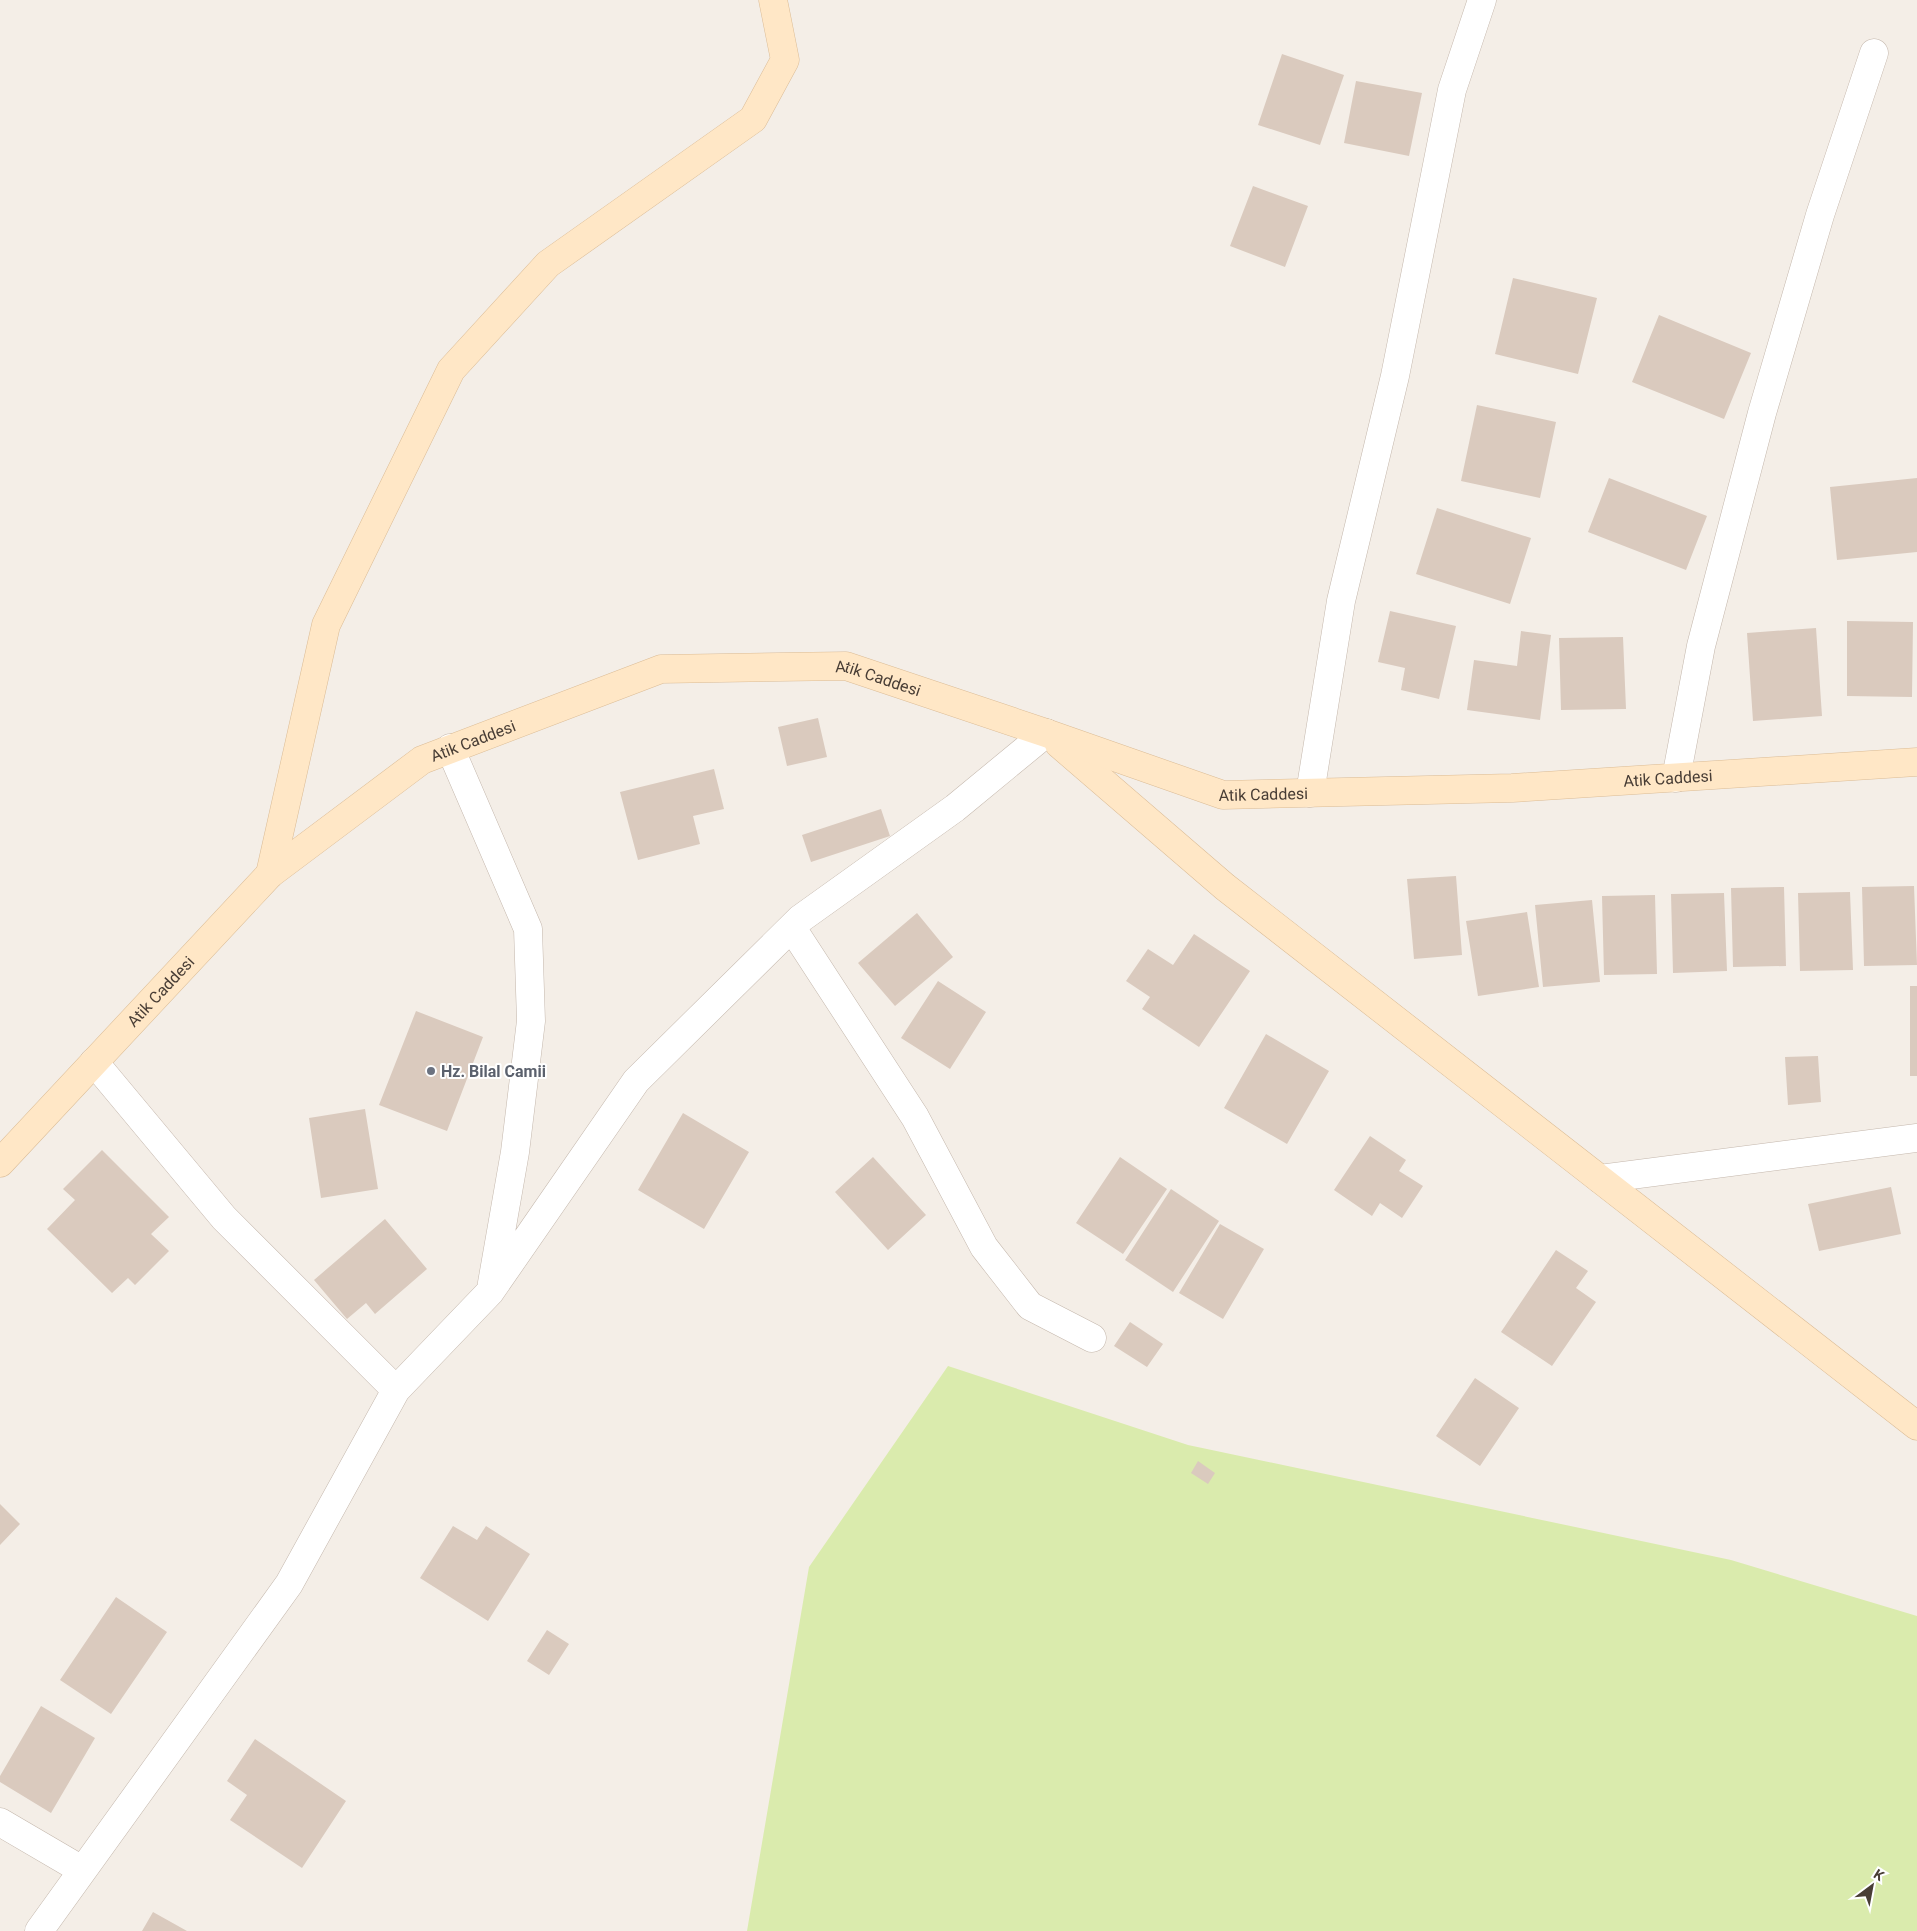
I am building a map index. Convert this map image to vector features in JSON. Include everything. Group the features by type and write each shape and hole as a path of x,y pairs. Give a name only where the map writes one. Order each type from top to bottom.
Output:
{"street":[{"path":"270,874 326,625 451,370 548,264 753,119 786,60 773,0"},
{"path":"1310,793 1341,600 1395,376 1452,90 1482,0"},
{"path":"1676,778 1701,646 1762,413 1820,215 1874,53"},
{"name":"Atik Caddesi","path":"0,1163 270,874 422,760 661,669 846,666 1223,795 1512,788 1917,762"},
{"path":"39,1931 289,1584 396,1390 490,1292 636,1081 800,919 955,808 1046,733 1225,887 1917,1426"},
{"path":"450,748 528,929 531,1021 515,1152 490,1292"},
{"path":"792,928 915,1116 984,1247 1030,1306 1092,1338"},
{"path":"94,1062 224,1218 396,1390"},
{"path":"1600,1179 1917,1138"},
{"path":"0,1822 82,1870"}],"green space":[{"path":"948,1366 1188,1445 1731,1560 1917,1616 1917,1931 747,1931 809,1567"}],"building":[{"path":"1282,54 1344,75 1320,145 1258,125"},
{"path":"1356,81 1422,93 1409,156 1344,143"},
{"path":"1253,186 1308,206 1285,267 1230,246"},
{"path":"1513,278 1597,298 1578,374 1495,354"},
{"path":"1659,315 1751,353 1724,419 1632,382"},
{"path":"1477,405 1556,422 1540,498 1461,481"},
{"path":"1609,478 1707,516 1686,570 1588,532"},
{"path":"1917,478 1917,552 1837,560 1830,487"},
{"path":"1437,508 1531,538 1510,604 1416,574"},
{"path":"1390,611 1456,626 1439,699 1401,690 1405,668 1378,662"},
{"path":"1847,621 1913,622 1912,697 1847,696"},
{"path":"1816,628 1822,716 1753,721 1747,633"},
{"path":"1521,631 1551,635 1540,720 1467,710 1474,660 1517,666"},
{"path":"1623,637 1626,709 1561,710 1559,638"},
{"path":"818,718 827,757 787,766 778,727"},
{"path":"714,769 724,809 693,816 700,844 638,860 620,792"},
{"path":"881,809 890,836 811,862 802,835"},
{"path":"1456,876 1462,955 1414,959 1407,879"},
{"path":"1914,886 1917,965 1864,966 1862,887"},
{"path":"1784,887 1786,966 1733,967 1731,888"},
{"path":"1850,892 1853,970 1800,971 1798,893"},
{"path":"1724,893 1727,971 1673,973 1671,894"},
{"path":"1655,895 1657,974 1604,975 1602,896"},
{"path":"1592,900 1600,982 1543,987 1535,905"},
{"path":"1527,912 1539,987 1478,996 1466,921"},
{"path":"917,913 953,957 895,1006 858,963"},
{"path":"1194,934 1250,971 1199,1047 1142,1009 1150,997 1126,981 1148,949 1173,965"},
{"path":"938,981 986,1012 950,1069 901,1038"},
{"path":"1910,986 1917,986 1917,1076 1910,1076"},
{"name":"Hz. Bilal Camii","path":"416,1011 483,1037 447,1131 379,1105"},
{"path":"1266,1034 1329,1071 1287,1144 1224,1108"},
{"path":"1818,1056 1821,1102 1788,1105 1785,1057"},
{"path":"365,1109 378,1189 321,1198 309,1118"},
{"path":"683,1113 749,1152 704,1229 638,1190"},
{"path":"1370,1136 1406,1160 1399,1171 1423,1186 1402,1218 1380,1203 1372,1216 1334,1190"},
{"path":"102,1150 169,1217 151,1234 169,1251 135,1285 128,1278 112,1293 47,1229 75,1200 63,1189"},
{"path":"873,1157 926,1215 888,1250 835,1192"},
{"path":"1120,1157 1167,1189 1123,1254 1076,1223"},
{"path":"1891,1187 1901,1234 1819,1251 1808,1204"},
{"path":"1171,1189 1219,1221 1173,1292 1125,1260"},
{"path":"385,1219 427,1269 375,1314 366,1303 347,1319 314,1280"},
{"path":"1220,1224 1264,1249 1223,1319 1179,1293"},
{"path":"1556,1250 1588,1271 1576,1288 1596,1302 1552,1366 1501,1332"},
{"path":"1130,1322 1163,1344 1147,1367 1114,1346"},
{"path":"1475,1378 1519,1408 1480,1466 1436,1436"},
{"path":"1198,1461 1215,1473 1208,1484 1191,1473"},
{"path":"0,1504 20,1524 0,1545"},
{"path":"453,1526 477,1540 486,1526 530,1554 488,1621 420,1578"},
{"path":"116,1597 167,1632 111,1714 60,1680"},
{"path":"547,1630 569,1644 549,1675 527,1661"},
{"path":"41,1706 95,1738 51,1813 0,1782 0,1776"},
{"path":"255,1739 346,1801 302,1868 230,1820 247,1795 227,1781"},
{"path":"153,1912 187,1931 142,1931"}],"place":[{"name":"Hz. Bilal Camii","path":"431,1071"}]}
